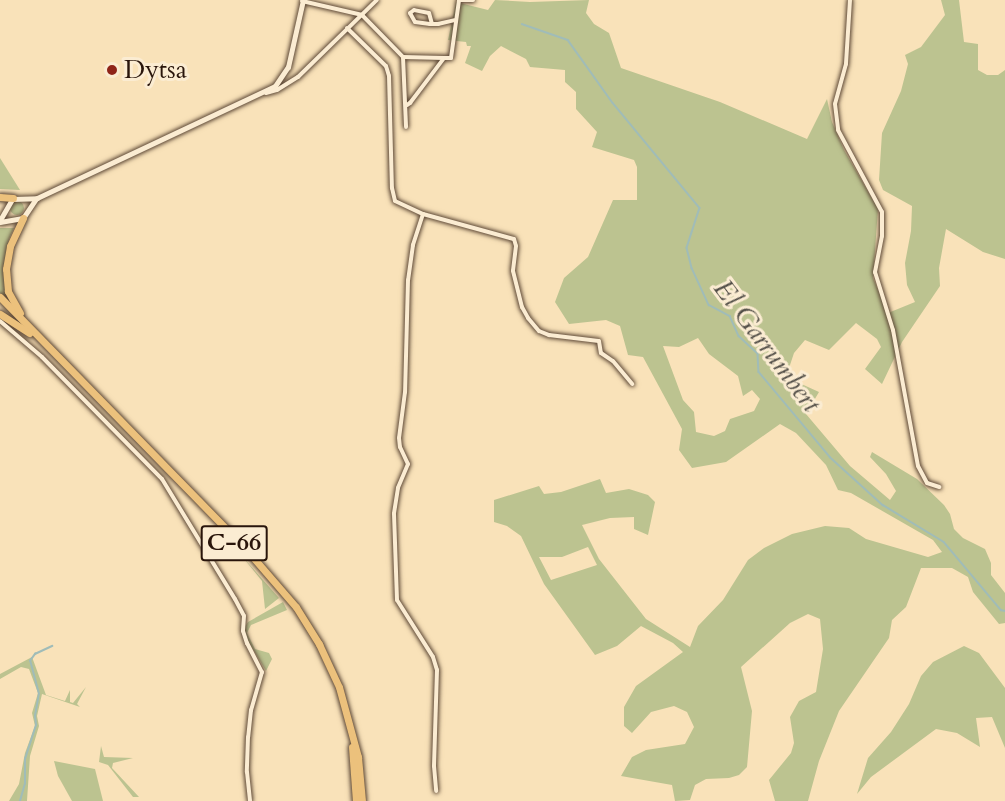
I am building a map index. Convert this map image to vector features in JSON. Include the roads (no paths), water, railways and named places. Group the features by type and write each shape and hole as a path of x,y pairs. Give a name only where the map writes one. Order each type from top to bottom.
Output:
{"highway":[{"path":"0,197 13,198"},
{"path":"23,218 7,255 6,284 13,303 32,333"},
{"name":"C-66","path":"0,297 242,551 274,586 300,620 323,660 344,715 355,766 356,801"},
{"name":"C-66","path":"0,303 252,556 300,613 327,659 344,702 358,757 362,801"},
{"path":"0,314 32,333"}],"main road":[{"path":"0,221 13,198 23,200 37,198 265,93 284,76 303,1"},
{"path":"0,221 23,218 37,198"},
{"path":"23,200 28,210"},
{"path":"6,208 12,219"}],"street":[{"path":"265,93 287,84 298,76 377,0"},
{"path":"403,57 451,58 459,0 473,0"},
{"path":"850,0 846,64 836,104 838,130 882,212 882,236 875,272 893,330 918,466 927,483 939,487"},
{"path":"303,1 362,15 403,57 406,127"},
{"path":"432,24 429,13 414,10 409,15 415,22 432,24 455,20"},
{"path":"347,28 386,66 389,76 390,156 395,201 423,214 514,238 513,271 522,307 528,318 539,331 549,335 599,341 601,353 613,361 632,384"},
{"path":"406,105 410,104 444,58"},
{"path":"287,84 284,76 298,76"},
{"path":"423,214 413,245 408,280 405,392 399,438 400,447 408,464 398,488 394,514 397,600 433,657 437,670 434,766 436,791"},
{"path":"0,321 42,357 162,479 244,616 245,637 262,672 251,710 248,737 247,772 250,801"}],"waterway":[{"name":"El Garrumbert","path":"522,24 568,40 613,103 700,208 687,248 692,268 709,305 730,316 739,336 758,354 759,372 830,457 883,505 944,542 1001,610 1005,611"},
{"path":"20,801 25,784 25,759 36,725 35,716 39,694 30,661 35,654 52,646"}],"place":[{"name":"Dytsa","path":"112,70"}]}
